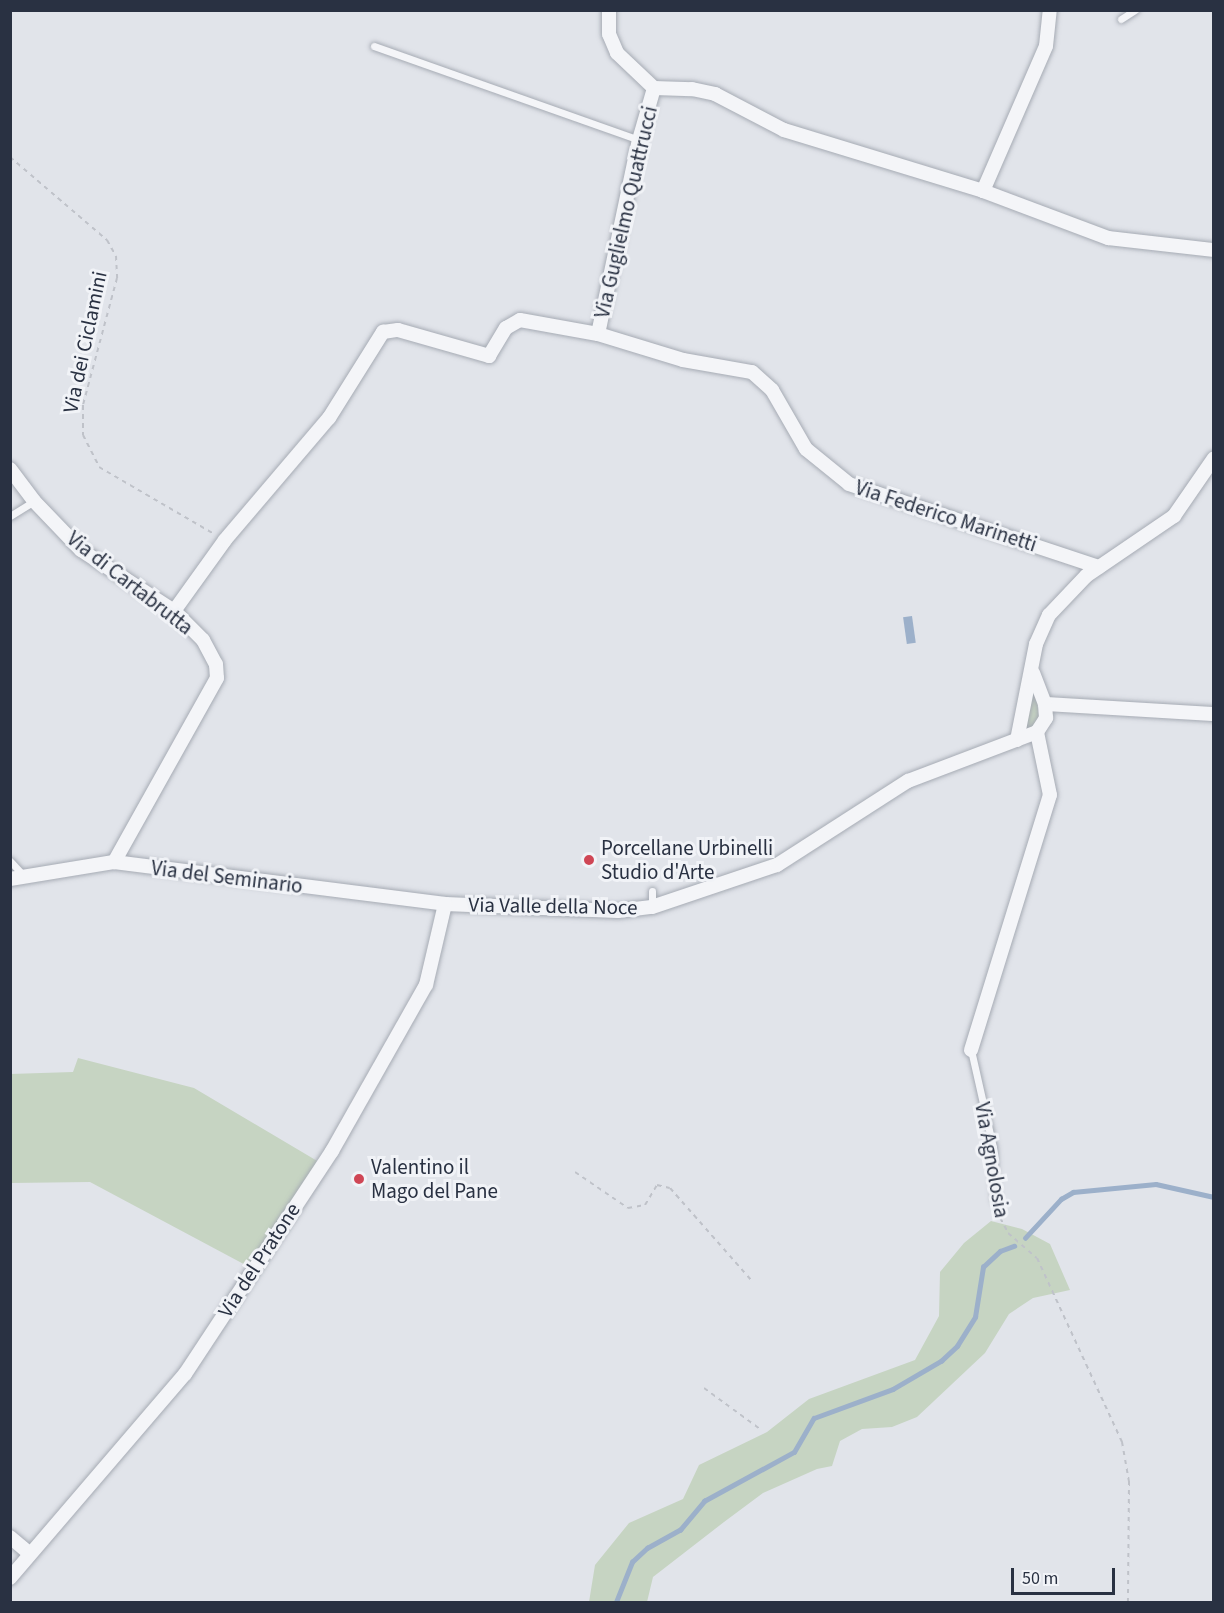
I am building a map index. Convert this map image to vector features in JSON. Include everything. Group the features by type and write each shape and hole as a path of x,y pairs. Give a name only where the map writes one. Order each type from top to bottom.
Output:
{"street":[{"path":"609,10 609,34 617,53 654,88"},
{"path":"983,190 1046,46 1050,10"},
{"name":"Via Guglielmo Quattrucci","path":"174,611 225,540 329,418 383,332 398,330 484,356 494,353 506,328 514,321 598,334 639,140 654,88 709,92 743,106 784,130 983,190 1113,239 1214,250"},
{"name":"Via Federico Marinetti","path":"598,334 683,360 752,372 772,390 806,449 849,484 1099,567"},
{"path":"1017,740 1038,638 1049,615 1074,587 1099,567 1174,516 1214,458"},
{"name":"Via di Cartabrutta","path":"10,469 34,501 81,550 174,611 203,640 216,664 217,678 114,862"},
{"path":"1032,673 1045,705 1046,718 1037,732"},
{"path":"1045,705 1214,714"},
{"name":"Via Valle della Noce","path":"445,904 618,911 652,907 777,865 908,781 1037,732"},
{"name":"Via Agnolosia","path":"971,1050 1050,795 1037,732"},
{"name":"Via del Seminario","path":"10,879 114,862 445,904"},
{"name":"Via del Pratone","path":"10,1578 28,1552 185,1374 332,1151 426,985 445,904"},
{"path":"10,1537 28,1552"}],"lane":[{"path":"1121,19 1136,10"},
{"path":"374,46 639,140"},
{"path":"10,516 34,501"},
{"path":"10,861 26,878"},
{"path":"652,891 652,907"},
{"name":"Via Agnolosia","path":"971,1050 993,1148 994,1200"}],"path":[{"name":"Via dei Ciclamini","path":"10,157 107,240 116,256 117,278 83,405 83,435 99,467 225,540"},
{"path":"575,1172 628,1208 645,1205 657,1185 670,1188 752,1281"},
{"name":"Via Agnolosia","path":"994,1200 1000,1222 1037,1258 1122,1442 1129,1481 1128,1602"},
{"path":"704,1388 760,1429"}],"green space":[{"path":"1034,687 1040,719 1032,730 1023,732"},
{"path":"78,1058 194,1088 324,1165 253,1269 90,1182 11,1183 10,1074 73,1072"},
{"path":"991,1221 1022,1229 1050,1244 1070,1290 1033,1298 1009,1314 985,1353 917,1417 892,1427 862,1429 840,1441 832,1466 817,1469 763,1493 653,1577 647,1602 589,1602 595,1565 629,1523 683,1499 699,1465 767,1432 809,1399 915,1360 939,1316 940,1272 964,1243"}],"water":[{"path":"912,616 916,643 907,644 903,617"}],"waterway":[{"path":"1025,1238 1061,1199 1073,1192 1156,1184 1214,1197"},
{"path":"616,1602 632,1562 647,1548 680,1530 704,1501 794,1452 814,1418 893,1389 941,1361 957,1346 975,1317 983,1267 1000,1251 1014,1246"}],"place":[{"name":"Porcellane Urbinelli Studio d'Arte","path":"589,860"},
{"name":"Valentino il Mago del Pane","path":"359,1179"}]}
